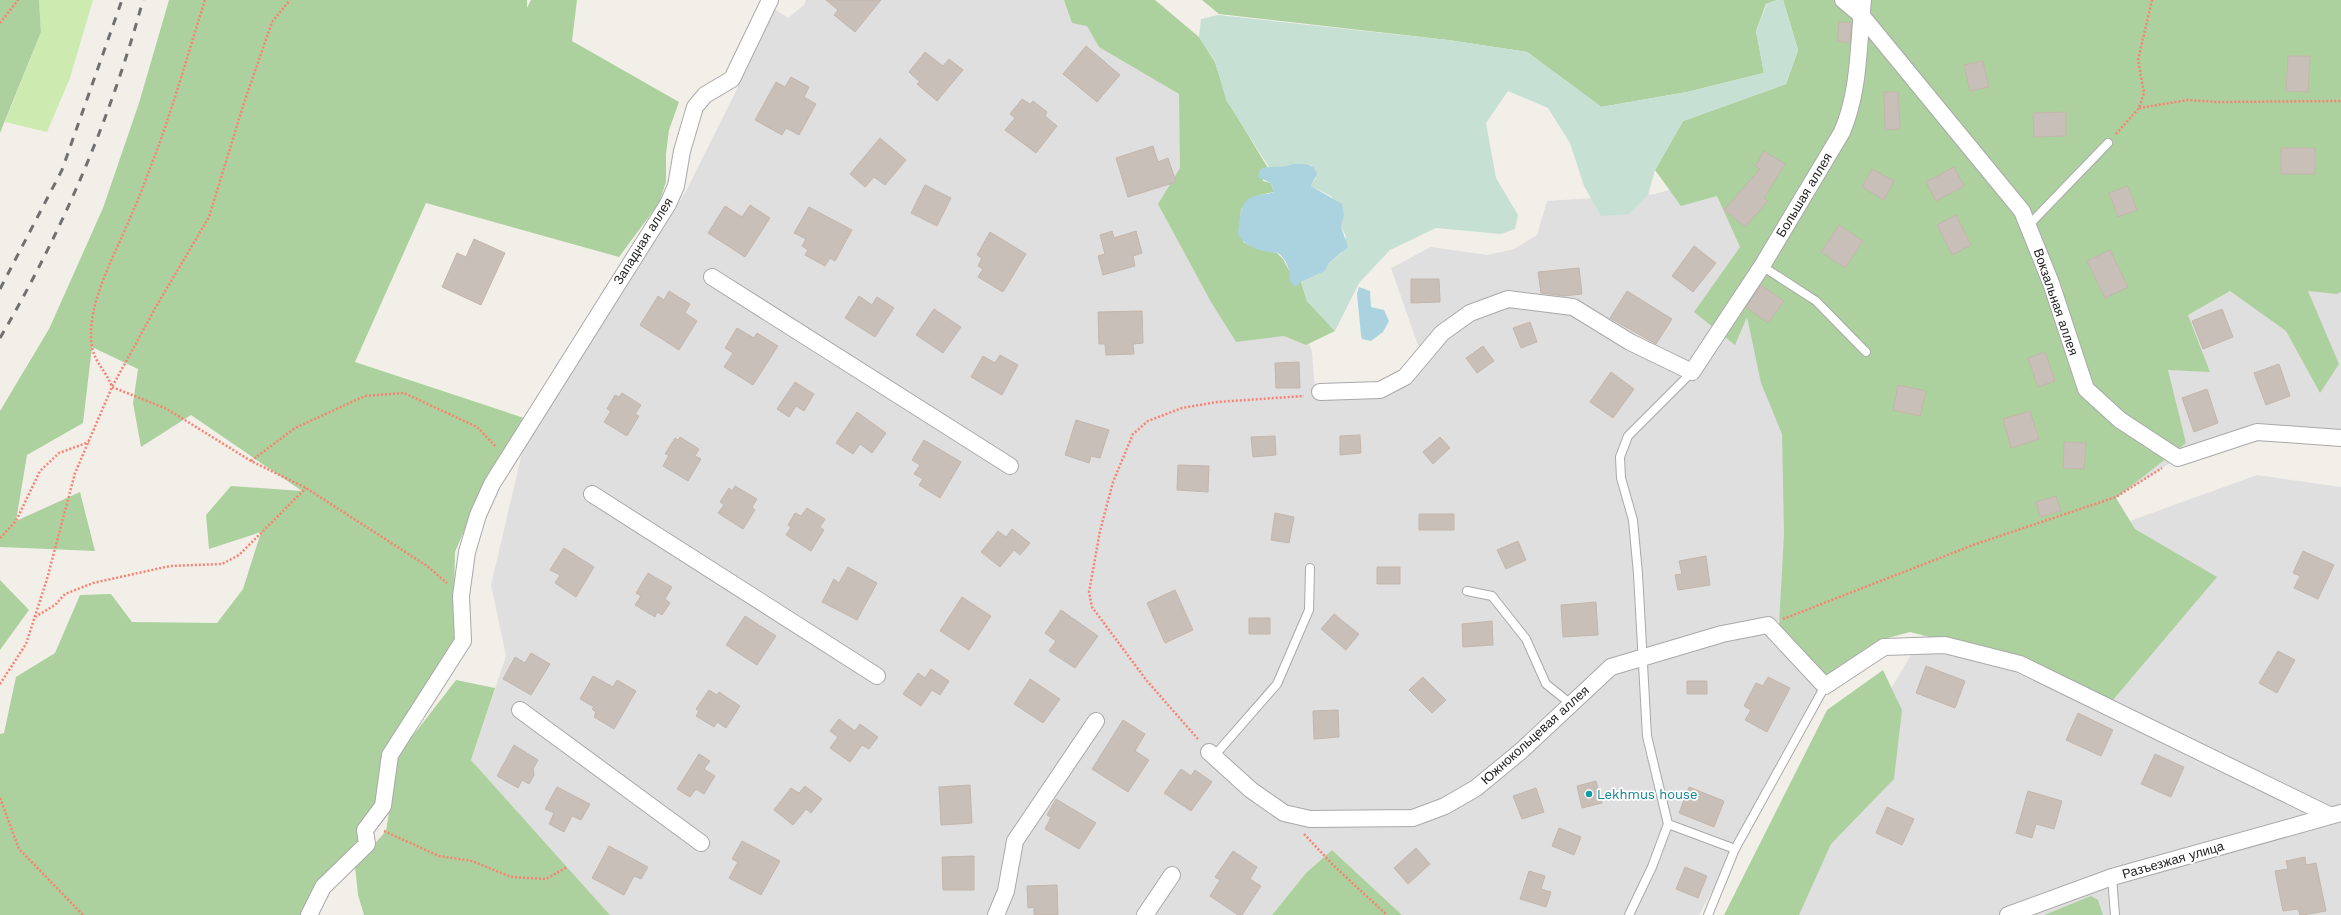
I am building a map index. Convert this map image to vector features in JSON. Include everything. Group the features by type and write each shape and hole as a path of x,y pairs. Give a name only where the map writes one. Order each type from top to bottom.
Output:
{"street":[{"name":"Западная аллея","path":"365,830 383,806 390,755 464,641 461,596 467,552 478,514 492,484 509,460 668,204 676,186 685,139 695,107 705,95 732,79 770,0"},
{"name":"Вокзальная аллея","path":"1843,0 1862,16 2022,211 2051,283 2086,388 2120,420 2178,458"},
{"name":"Большая аллея","path":"1692,372 1762,266 1842,132 1850,113 1855,90 1864,0"},
{"path":"712,277 1010,466"},
{"path":"1320,392 1380,390 1405,377 1442,333 1470,312 1508,299 1573,307 1630,342 1692,372"},
{"path":"2178,458 2257,432 2341,438"},
{"path":"592,494 877,676"},
{"path":"1768,625 1825,686 1884,647 1945,645 2020,664 2335,814"},
{"name":"Южнокольцевая аллея","path":"1212,753 1251,790 1284,813 1310,819 1413,818 1439,808 1476,788 1521,751 1611,667 1722,634 1768,625"},
{"path":"520,710 701,843"},
{"path":"996,915 1006,891 1015,841 1096,721"},
{"name":"Разъезжая улица","path":"2008,915 2112,877 2335,814"},
{"path":"309,915 323,887 367,844 365,830"},
{"path":"1146,915 1172,875"}],"lane":[{"path":"2028,226 2108,143"},
{"path":"1762,266 1816,301 1866,352"},
{"path":"1629,915 1652,867 1668,824 1647,736 1638,574 1633,520 1621,478 1620,457 1628,436 1692,372"},
{"path":"1212,753 1276,684 1309,610 1310,568"},
{"path":"1467,590 1492,596 1526,639 1546,684 1571,704"},
{"path":"1708,915 1735,849 1825,686"},
{"path":"1668,824 1735,849"},
{"path":"2112,877 2115,915"}],"path":[{"path":"0,23 18,0"},
{"path":"112,387 110,380 96,362 92,346 92,322 108,265 130,218 157,149 205,0"},
{"path":"0,684 26,644 35,617 75,473 112,387 157,305 209,217 244,103 272,22 290,0"},
{"path":"2108,143 2139,108 2144,93 2138,60 2152,0"},
{"path":"2139,108 2188,100 2218,102 2341,101"},
{"path":"112,387 167,409 251,461 306,488 427,566 461,596"},
{"path":"1212,753 1147,681 1092,607 1089,592 1100,531 1114,482 1133,434 1148,421 1182,408 1217,402 1300,397 1320,392"},
{"path":"251,461 295,428 365,396 404,393 477,426 509,460"},
{"path":"0,538 16,521 40,471 59,453 89,441"},
{"path":"1768,625 1973,545 2116,497 2178,458"},
{"path":"35,617 55,605 65,594 93,583 170,566 222,564 239,555 306,488"},
{"path":"0,798 19,849 82,915"},
{"path":"1284,813 1334,866 1387,915"},
{"path":"365,830 386,831 438,856 472,861 511,877 546,879 567,867"}],"shaded area":[{"path":"806,0 1121,0 1199,85 1312,351 1315,390 1379,391 1422,357 1391,268 1431,247 1488,255 1514,249 1537,235 1547,201 1655,194 2341,0 2341,445 2324,442 2255,441 2178,458 2116,497 1973,545 1768,625 1825,686 1699,915 1402,915 1332,850 1306,873 1272,915 610,915 471,760 506,656 491,585 522,453 686,191 735,93 773,8 788,18 804,5"},
{"path":"2257,475 2341,487 2341,915 1755,915 1953,585"}],"green space":[{"path":"0,0 39,0 41,32 0,133"},
{"path":"39,0 93,0 70,78 47,132 5,122 41,32"},
{"path":"169,0 527,0 527,8 531,0 577,0 572,41 679,102 669,130 666,154 666,182 659,203 619,257 426,203 355,362 524,418 472,513 455,552 454,597 457,641 383,751 377,803 360,842 319,884 301,915 0,915 0,734 4,733 16,677 55,653 80,595 111,594 132,622 217,623 243,589 261,532 209,549 206,515 231,486 302,491 191,415 141,447 133,403 138,369 92,347 83,423 27,455 16,521 80,492 95,551 0,547 0,411 49,329 103,208 139,103"},
{"path":"1064,0 1155,0 1199,37 1215,62 1227,100 1268,168 1263,168 1263,181 1271,183 1274,192 1260,195 1241,209 1240,220 1243,242 1255,248 1277,253 1283,259 1291,274 1301,282 1307,301 1335,331 1306,345 1284,336 1236,342 1211,302 1158,204 1180,168 1179,94 1099,47 1087,26 1072,23"},
{"path":"1202,0 1777,0 1766,4 1756,31 1764,73 1687,92 1601,107 1527,52 1448,40 1219,14"},
{"path":"1777,0 1783,0 1798,50 1786,84 1683,121 1655,170 1648,195 1629,214 1601,216 1584,186 1570,143 1548,108 1508,91 1486,123 1496,178 1518,215 1515,229 1501,234 1436,228 1390,250 1359,283 1335,331 1307,301 1301,282 1325,271 1329,263 1342,253 1346,236 1341,227 1344,216 1331,196 1311,186 1316,178 1311,165 1279,168 1269,167 1226,100 1215,61 1199,37 1201,19 1218,15 1448,40 1527,52 1602,107 1687,92 1764,73 1756,31 1767,4"},
{"path":"1783,0 2341,0 2341,292 2337,294 2308,291 2339,364 2320,393 2286,331 2230,291 2188,315 2210,372 2168,370 2186,443 2116,498 2135,529 2217,577 2113,700 2021,659 1910,632 1877,641 1824,677 1779,625 1784,534 1782,434 1761,383 1747,317 1735,345 1694,312 1740,247 1717,196 1681,206 1655,170 1683,121 1786,84 1798,50"},
{"path":"0,580 29,610 0,650"},
{"path":"1883,670 1902,710 1894,779 1831,844 1799,915 1724,915 1827,710"},
{"path":"456,680 495,688 471,760 610,915 364,915 358,895 355,866 386,831 399,751 415,733"},
{"path":"1332,850 1402,915 1272,915 1306,873"},
{"path":"2091,896 2098,900 2103,915 2044,915"}],"water":[{"path":"1308,164 1313,167 1317,174 1311,186 1342,204 1344,216 1341,227 1348,247 1329,263 1325,271 1301,282 1295,287 1290,281 1290,274 1281,255 1255,248 1244,241 1238,234 1242,208 1245,203 1252,197 1274,192 1271,183 1258,177 1260,170 1268,167"},
{"path":"1359,287 1370,291 1371,307 1384,310 1389,321 1383,332 1371,341 1362,339 1361,335 1357,294"}],"building":[{"path":"826,0 881,0 855,32 834,15 838,10"},
{"path":"1839,22 1851,23 1850,43 1837,41"},
{"path":"1086,46 1120,75 1097,102 1063,74"},
{"path":"925,52 943,66 949,59 963,70 937,101 917,84 920,82 909,72"},
{"path":"2288,56 2310,56 2308,92 2286,91"},
{"path":"1983,61 1989,87 1970,91 1964,65"},
{"path":"791,77 809,87 804,97 816,104 799,135 786,128 782,135 755,120 776,82 785,87"},
{"path":"1884,92 1898,92 1900,129 1885,130"},
{"path":"1022,99 1030,104 1033,101 1047,112 1045,116 1057,126 1036,153 1005,130 1015,118 1010,114"},
{"path":"2066,112 2066,136 2034,137 2033,113"},
{"path":"880,138 906,160 885,185 874,177 865,187 850,174"},
{"path":"1153,146 1158,162 1168,158 1176,182 1128,197 1116,158"},
{"path":"2281,148 2315,148 2315,174 2281,174"},
{"path":"1764,151 1785,164 1764,198 1768,201 1745,227 1724,210 1760,169 1755,166"},
{"path":"1954,167 1964,186 1936,201 1926,182"},
{"path":"1872,169 1894,181 1884,200 1862,187"},
{"path":"925,185 951,198 937,226 911,213"},
{"path":"2128,186 2137,210 2118,217 2109,193"},
{"path":"750,205 770,218 745,257 708,233 725,206 742,217"},
{"path":"809,207 852,230 835,261 830,258 825,266 805,255 808,250 802,246 806,239 794,233"},
{"path":"1956,215 1971,245 1952,255 1937,225"},
{"path":"1839,225 1863,241 1845,268 1821,252"},
{"path":"1112,231 1114,238 1136,231 1142,253 1133,256 1135,266 1103,275 1098,256 1105,254 1100,235"},
{"path":"990,232 1026,254 1003,292 978,277 983,269 978,266 982,258 977,255"},
{"path":"474,239 505,253 481,305 442,287 457,253 466,257"},
{"path":"1694,246 1716,263 1693,292 1672,276"},
{"path":"2110,250 2128,287 2105,298 2087,261"},
{"path":"1579,268 1582,294 1564,296 1541,293 1538,272"},
{"path":"1411,279 1439,279 1440,302 1411,303"},
{"path":"1761,285 1784,301 1768,323 1746,307"},
{"path":"669,291 690,304 685,313 697,321 679,350 640,325 658,296 664,300"},
{"path":"1627,291 1672,319 1656,344 1610,318"},
{"path":"859,296 872,305 877,297 894,308 875,337 845,318"},
{"path":"934,309 961,327 943,353 916,335"},
{"path":"2222,309 2233,337 2203,349 2192,321"},
{"path":"1142,311 1143,343 1133,344 1134,354 1106,355 1105,344 1099,344 1098,312"},
{"path":"1530,322 1537,342 1521,348 1513,328"},
{"path":"737,328 754,338 757,333 778,346 753,385 724,367 733,353 725,348"},
{"path":"1483,346 1494,361 1477,373 1466,358"},
{"path":"2045,352 2055,381 2038,387 2028,358"},
{"path":"1000,355 1018,365 1002,395 971,377 983,356 995,363"},
{"path":"1299,362 1300,388 1276,388 1275,363"},
{"path":"2279,364 2290,396 2266,405 2254,373"},
{"path":"1611,372 1634,389 1613,418 1590,402"},
{"path":"795,382 814,394 804,411 796,406 789,417 777,409"},
{"path":"1898,385 1926,391 1920,416 1893,410"},
{"path":"2207,389 2218,423 2194,432 2182,398"},
{"path":"622,393 641,405 635,414 639,416 627,436 604,422 611,411 607,409 615,395 619,397"},
{"path":"2030,411 2039,439 2011,448 2003,419"},
{"path":"857,412 886,433 872,453 860,444 853,454 836,443"},
{"path":"1076,420 1109,430 1100,458 1091,456 1089,463 1065,455"},
{"path":"1360,435 1361,453 1340,455 1340,436"},
{"path":"1275,436 1276,455 1253,457 1251,437"},
{"path":"680,437 699,449 695,456 701,459 688,481 663,466 669,455 665,454 675,438 678,440"},
{"path":"1440,437 1450,448 1433,464 1423,452"},
{"path":"924,440 961,462 940,498 919,485 923,479 914,474 920,465 912,460"},
{"path":"2064,442 2086,443 2084,469 2063,468"},
{"path":"1178,465 1209,466 1208,492 1177,490"},
{"path":"735,486 757,499 752,507 755,510 743,529 718,513 724,505 720,502 729,488 732,491"},
{"path":"2056,496 2061,511 2040,517 2036,502"},
{"path":"807,508 825,519 820,527 824,530 811,551 786,535 791,527 788,525 795,513 801,516"},
{"path":"1275,513 1294,517 1289,543 1271,540"},
{"path":"1419,514 1454,514 1454,530 1419,530"},
{"path":"1012,529 1030,543 1020,555 1014,550 1000,567 981,552 998,531 1006,537"},
{"path":"1518,541 1526,560 1506,569 1497,550"},
{"path":"564,548 594,567 576,597 555,583 560,575 550,570"},
{"path":"2303,551 2334,565 2318,599 2294,588 2300,576 2293,573"},
{"path":"1706,556 1710,585 1678,590 1675,575 1682,574 1679,561"},
{"path":"848,567 877,583 857,620 822,602 834,579 839,583"},
{"path":"1377,567 1400,567 1400,584 1377,584"},
{"path":"648,573 672,587 665,599 670,603 662,615 657,612 655,617 635,605 641,596 636,593"},
{"path":"1175,590 1193,630 1165,643 1147,603"},
{"path":"962,597 991,616 969,650 940,631"},
{"path":"1596,602 1598,635 1563,637 1561,605"},
{"path":"1061,610 1098,636 1075,668 1049,651 1056,641 1045,633"},
{"path":"1334,614 1359,634 1346,650 1321,629"},
{"path":"745,616 776,636 757,665 726,645"},
{"path":"1249,618 1270,618 1270,634 1249,634"},
{"path":"1492,621 1493,645 1463,647 1462,624"},
{"path":"2278,651 2295,660 2277,693 2259,683"},
{"path":"531,653 550,664 531,695 503,679 515,657 525,663"},
{"path":"1926,666 1965,681 1955,708 1916,693"},
{"path":"931,669 949,681 940,695 932,690 921,706 903,694 918,673 925,678"},
{"path":"593,676 613,687 617,680 636,691 614,729 594,717 596,712 592,709 594,707 580,699"},
{"path":"1423,677 1446,700 1432,713 1409,690"},
{"path":"1768,677 1790,688 1767,732 1745,720 1751,710 1744,706 1756,683 1763,686"},
{"path":"1030,679 1060,699 1043,723 1014,704"},
{"path":"1687,681 1707,681 1707,694 1687,694"},
{"path":"709,690 717,695 719,692 740,706 726,728 717,722 714,727 696,716 699,711 696,709"},
{"path":"1338,710 1339,737 1314,739 1313,711"},
{"path":"2078,713 2113,730 2101,756 2066,740"},
{"path":"839,719 855,731 860,724 878,737 869,749 862,745 850,762 830,748 838,737 830,731"},
{"path":"1123,720 1145,734 1135,751 1149,760 1128,792 1092,769"},
{"path":"514,745 538,760 533,769 534,775 529,784 522,780 518,788 497,776"},
{"path":"699,754 710,761 704,769 715,776 704,794 696,789 690,797 677,789"},
{"path":"2155,754 2184,767 2171,797 2141,784"},
{"path":"1181,769 1191,776 1195,770 1212,782 1191,811 1164,793"},
{"name":"Lekhmus house","path":"1596,781 1602,803 1582,808 1577,786"},
{"path":"970,785 972,823 941,825 939,787"},
{"path":"805,786 822,799 811,813 806,809 793,825 774,810 791,788 799,793"},
{"path":"557,787 590,804 581,820 572,816 564,832 549,824 554,813 545,809"},
{"path":"1689,787 1724,801 1714,827 1679,813"},
{"path":"1536,788 1544,812 1522,819 1513,796"},
{"path":"2028,791 2062,801 2054,829 2036,824 2032,838 2016,833"},
{"path":"1056,799 1096,823 1079,849 1045,829 1051,817 1047,815"},
{"path":"1887,807 1914,819 1902,845 1876,833"},
{"path":"1559,828 1581,837 1574,855 1552,846"},
{"path":"742,841 780,861 761,895 729,878 738,862 732,859"},
{"path":"609,846 648,867 641,879 634,876 624,895 592,878"},
{"path":"1416,848 1430,864 1408,884 1394,868"},
{"path":"1233,851 1257,867 1250,879 1261,886 1242,915 1238,915 1210,896 1220,880 1215,877"},
{"path":"974,856 974,890 943,890 942,857"},
{"path":"2305,857 2306,865 2316,863 2326,911 2300,915 2298,909 2283,911 2275,871 2288,869 2286,861"},
{"path":"1685,867 1707,876 1698,898 1676,889"},
{"path":"1529,871 1545,876 1541,889 1551,892 1546,907 1520,899"},
{"path":"1057,885 1058,915 1034,915 1034,907 1028,908 1027,886"}],"railway":[{"path":"0,289 62,170 122,0"},
{"path":"0,338 44,257 83,174 116,88 143,0"}],"place":[{"name":"Lekhmus house","path":"1589,794"}]}
